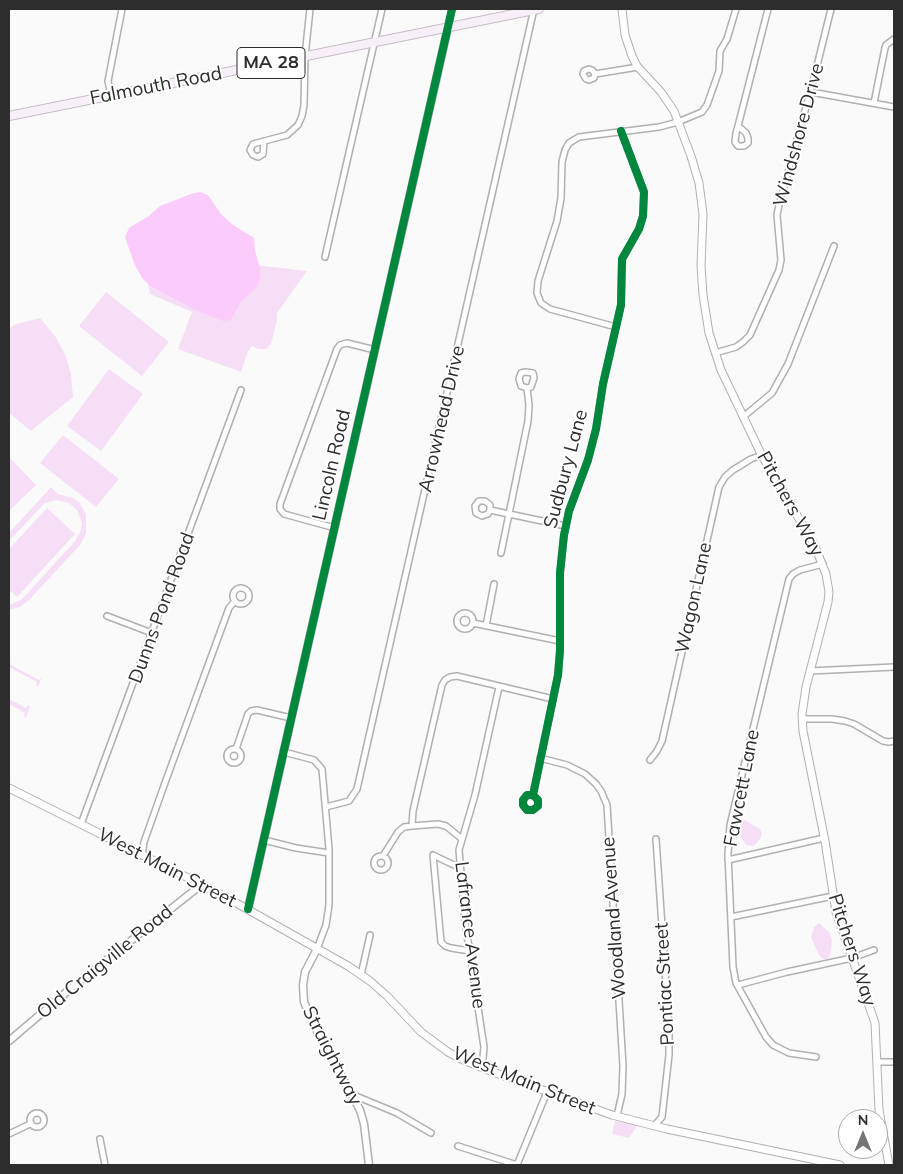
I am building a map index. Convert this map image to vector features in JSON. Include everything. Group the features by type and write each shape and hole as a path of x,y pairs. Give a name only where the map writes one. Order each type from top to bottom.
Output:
{"main road":[{"name":"Falmouth Road","path":"9,116 536,9"},
{"name":"Pitchers Way","path":"622,9 626,40 632,56 638,67 670,105 693,162 703,200 701,281 706,318 725,380 762,455 808,532 823,564 828,583 828,602 810,671 802,719 806,753 824,838 837,918 875,1023 879,1110 889,1165"},
{"name":"West Main Street","path":"9,788 248,909 361,975 387,996 410,1023 453,1055 546,1092 616,1116 654,1126 840,1165"}],"street":[{"path":"111,95 108,81 122,9"},
{"path":"264,141 287,136 300,121 304,106 305,56 310,9"},
{"path":"325,257 338,195 376,42 382,9"},
{"path":"448,27 452,9"},
{"name":"Arrowhead Drive","path":"326,807 350,802 357,789 536,9"},
{"path":"616,327 560,313 547,307 539,300 536,289 558,221 562,162 566,147 572,140 579,137 659,127 699,115 707,105 719,71 720,51 727,39 736,9"},
{"path":"738,126 768,9"},
{"name":"Windshore Drive","path":"716,353 736,347 750,335 779,270 778,211 831,9"},
{"name":"Lincoln Road","path":"248,909 448,27"},
{"path":"874,103 883,54 886,45 892,40"},
{"path":"595,74 638,67"},
{"path":"810,92 894,107"},
{"name":"Sudbury Lane","path":"533,795 558,668 560,566 566,526 592,445 603,384 621,305 622,259 640,224 644,204 642,187 621,131"},
{"path":"743,417 772,392 788,364 834,246"},
{"path":"335,528 284,514 280,509 280,504 337,349 340,345 347,343 375,350"},
{"path":"501,553 528,421 527,388"},
{"name":"Dunns Pond Road","path":"81,824 241,390"},
{"name":"Wagon Lane","path":"650,760 658,751 662,741 719,487 725,477 733,470 751,459 762,455"},
{"path":"490,510 566,526"},
{"name":"Fawcett Lane","path":"816,1057 789,1053 773,1045 766,1037 738,985 733,967 728,860 730,825 789,579 800,570 823,564"},
{"path":"486,626 494,584"},
{"path":"142,856 144,842 166,780 229,608 235,601"},
{"path":"107,616 152,633"},
{"path":"472,623 560,641"},
{"path":"810,671 894,667"},
{"path":"412,826 413,810 442,685 445,680 457,676 553,699"},
{"name":"Lafrance Avenue","path":"482,1068 484,1047 470,951 459,850 475,795 499,687"},
{"path":"236,750 248,714 251,711 257,710 292,718"},
{"path":"802,719 845,721 854,724 878,739 886,742 894,741"},
{"path":"284,752 314,760 320,764 322,770 329,853 328,916 317,949"},
{"name":"Woodland Avenue","path":"540,758 567,765 585,774 602,791 606,806 623,1057 622,1094 616,1116"},
{"path":"383,856 398,832 412,826 438,824 446,826 462,839"},
{"path":"728,860 824,838"},
{"name":"Pontiac Street","path":"654,1126 662,1117 669,1046 656,839"},
{"path":"264,840 296,848 329,853"},
{"path":"460,868 433,855 441,942 445,946 470,951"},
{"name":"Old Craigville Road","path":"9,1041 70,989 201,885"},
{"path":"731,917 832,896"},
{"path":"361,975 370,935"},
{"name":"Straightway","path":"317,949 305,972 303,985 304,1002 363,1119 369,1165"},
{"path":"738,985 852,958 874,950"},
{"path":"878,1062 894,1062"},
{"path":"458,1146 517,1165 546,1092"},
{"path":"351,1094 397,1113 431,1133"},
{"path":"9,1134 30,1124"},
{"path":"98,1165 105,1163 100,1139"}],"shaded area":[{"path":"200,192 208,195 221,214 232,224 254,238 260,269 258,286 240,303 231,320 223,321 195,310 149,285 142,278 134,263 125,237 129,228 149,216 160,206"},
{"path":"137,224 246,264 307,271 277,313 271,344 266,349 258,349 252,346 248,351 241,372 178,349 192,312 150,294"},
{"path":"106,292 169,342 142,376 79,326"},
{"path":"40,318 55,336 65,354 71,374 73,397 31,431 9,413 9,329 14,325"},
{"path":"109,369 143,394 101,451 67,426"},
{"path":"63,435 119,479 96,507 40,463"},
{"path":"9,459 36,485 9,511"},
{"path":"51,487 58,494 73,498 79,502 86,514 86,534 80,545 29,600 20,607 9,610 9,605 24,597 75,541 81,530 82,523 77,510 69,503 57,500 45,503 9,541 9,533"},
{"path":"47,508 75,534 17,597 9,590 9,549"},
{"path":"9,664 39,680 42,677 38,687 36,686 37,682 9,667"},
{"path":"9,699 26,708 28,705 30,706 26,718 24,717 25,713 9,704"},
{"path":"743,819 760,829 762,834 754,846 746,845 739,835"},
{"path":"819,923 830,933 832,940 828,959 823,959 819,955 811,937 814,927"},
{"path":"615,1121 637,1126 629,1138 612,1134"}],"cycle path":[{"path":"248,909 452,9"},
{"path":"533,795 527,795 523,800 523,805 527,810 533,810 538,806 538,800 533,795 558,675 560,650 560,573 564,535 569,511 588,460 596,429 603,384 621,305 622,259 639,229 643,216 644,192 621,131"}]}
